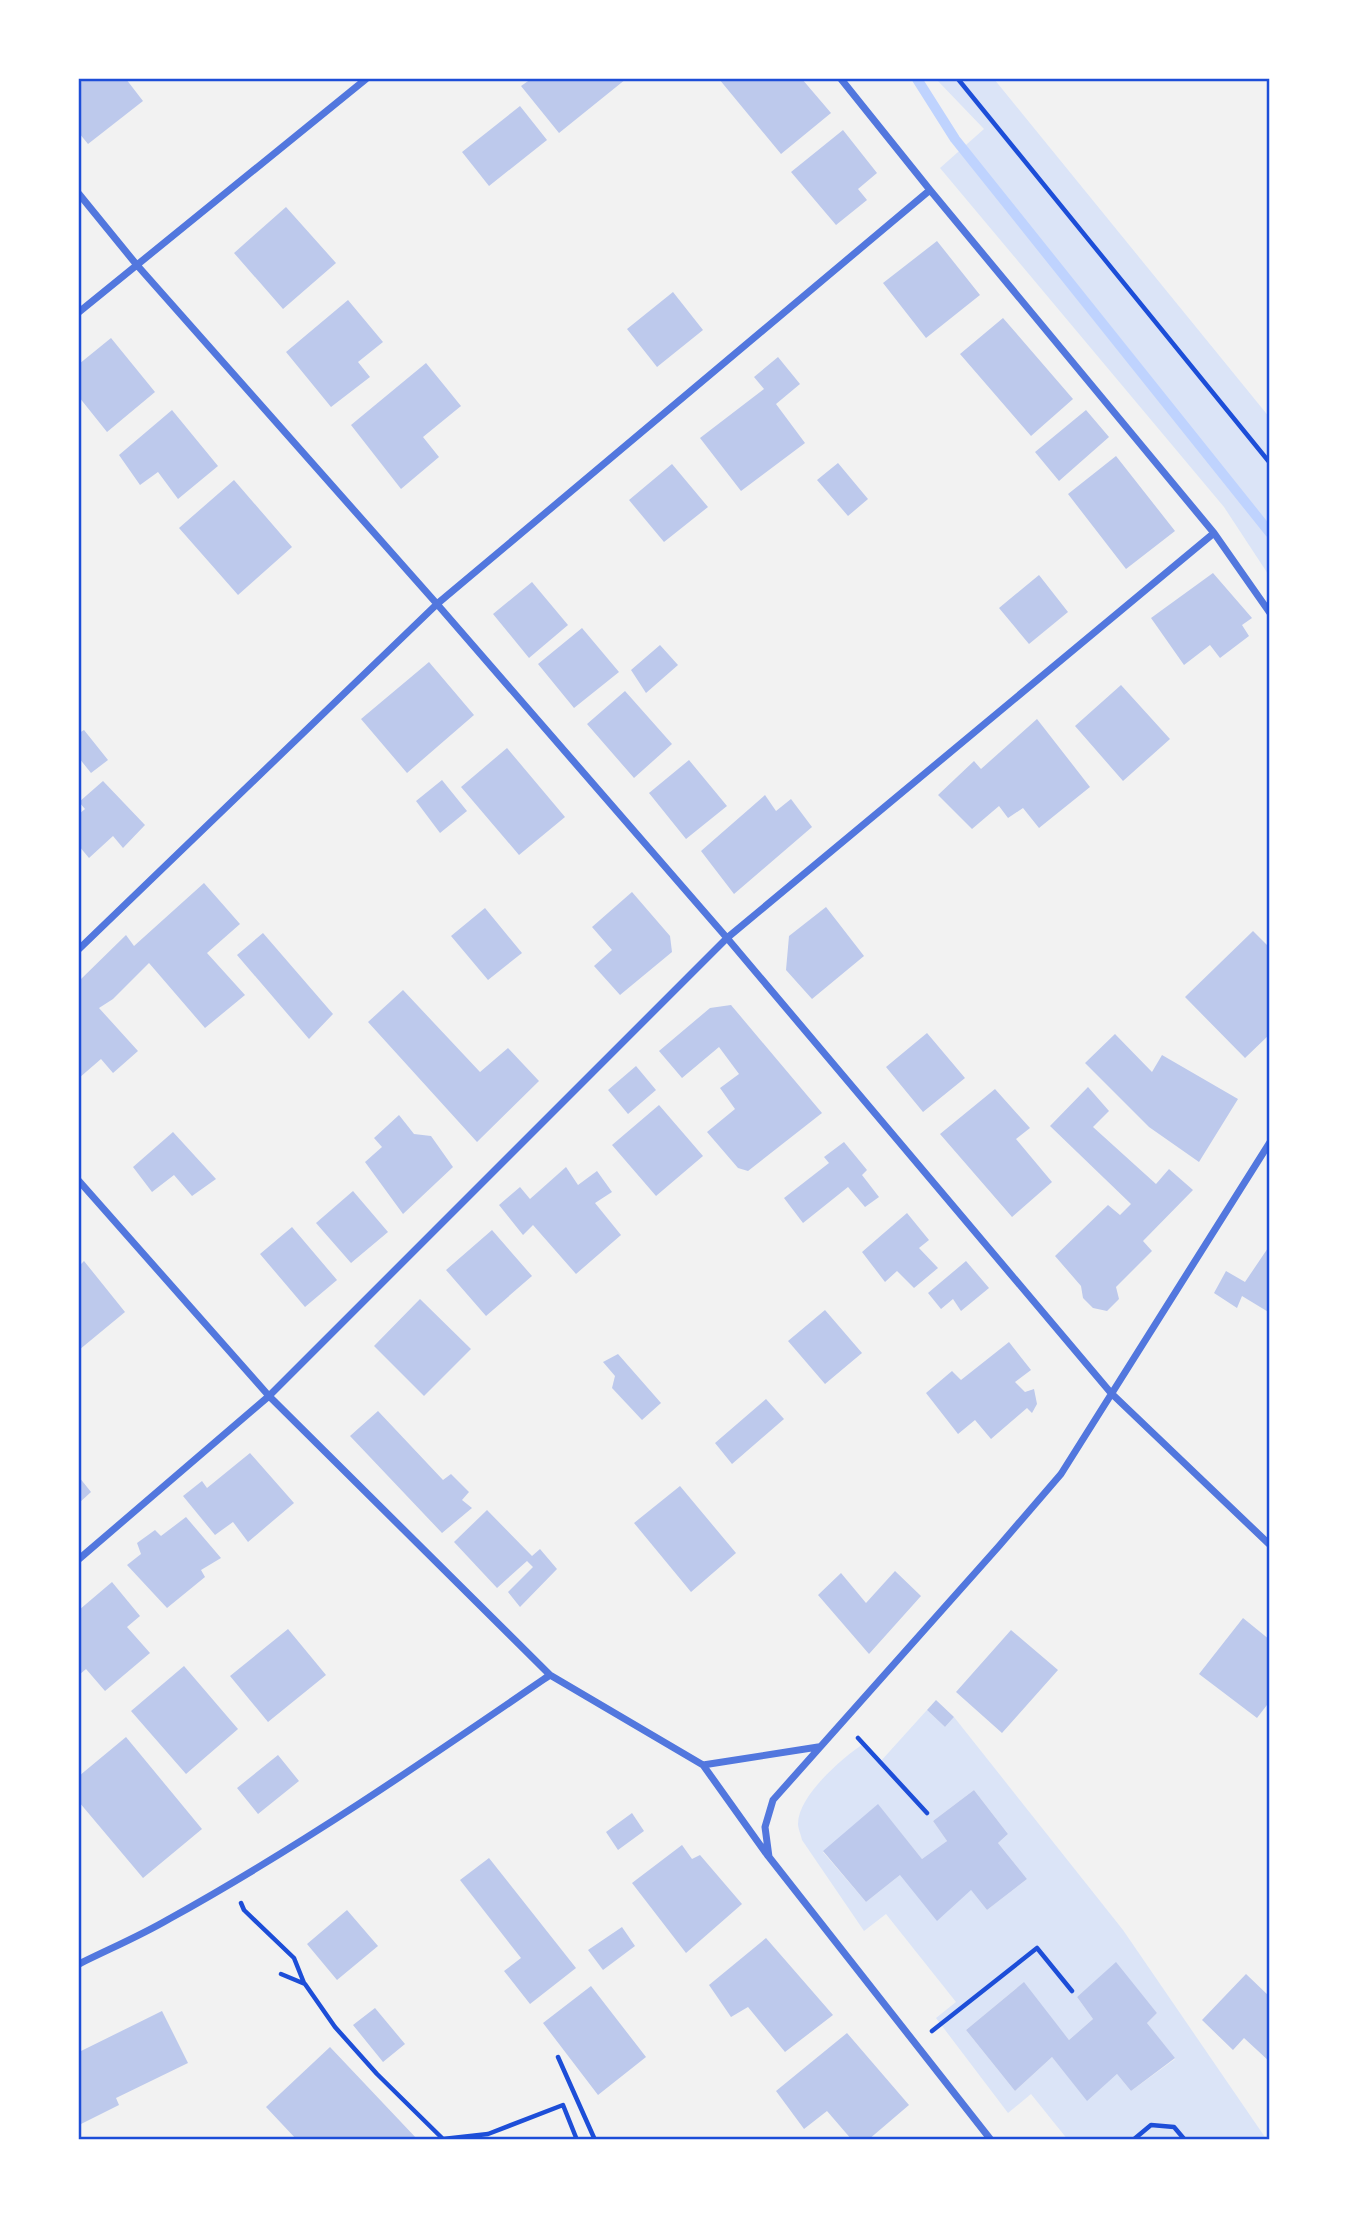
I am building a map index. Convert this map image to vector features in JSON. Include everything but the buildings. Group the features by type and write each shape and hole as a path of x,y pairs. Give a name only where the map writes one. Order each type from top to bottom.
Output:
{"street":[{"path":"79,312 366,79"},
{"path":"841,79 1214,533 1270,612"},
{"path":"79,948 437,604 930,190"},
{"path":"79,194 136,264 437,604 727,938 1111,1393 1270,1545"},
{"path":"79,1559 269,1395 727,938 1214,533"},
{"path":"769,1857 765,1827 773,1800 1060,1474 1270,1142"},
{"path":"79,1181 269,1395 550,1675 703,1765 769,1857 991,2140"},
{"path":"79,1964 167,1920 230,1884 430,1758 550,1675"},
{"path":"703,1765 818,1746"}],"path":[{"path":"958,79 1270,463"},
{"path":"843,1722 927,1813"},
{"path":"230,1884 244,1910 294,1958 305,1983 335,2027 377,2074 443,2139 488,2134 563,2105 577,2140"},
{"path":"915,2044 1037,1948 1072,1991"},
{"path":"281,1974 305,1983"},
{"path":"558,2057 595,2140"},
{"path":"1133,2140 1152,2125 1174,2127 1185,2140"}],"shaded area":[{"path":"936,79 994,79 1270,418 1270,577 1224,507 940,168 984,129"},
{"path":"927,1710 945,1727 954,1717 1123,1930 1267,2140 1068,2140 1031,2094 1008,2113 936,2018 956,2002 886,1914 864,1931 802,1840 798,1824 800,1813 822,1779 863,1744 880,1762","holes":["974,1790 1008,1834 998,1843 1027,1879 987,1910 971,1890 900,1875 866,1902 823,1852 878,1805 922,1859 947,1841 933,1821","1116,1963 1157,2013 1147,2023 1175,2059 1131,2091 1117,2074 1087,2100 1052,2057 1015,2091 966,2030 1023,1983 1069,2040 1093,2019 1077,1997"]}],"waterway":[{"path":"917,79 955,139 1270,533"}]}
